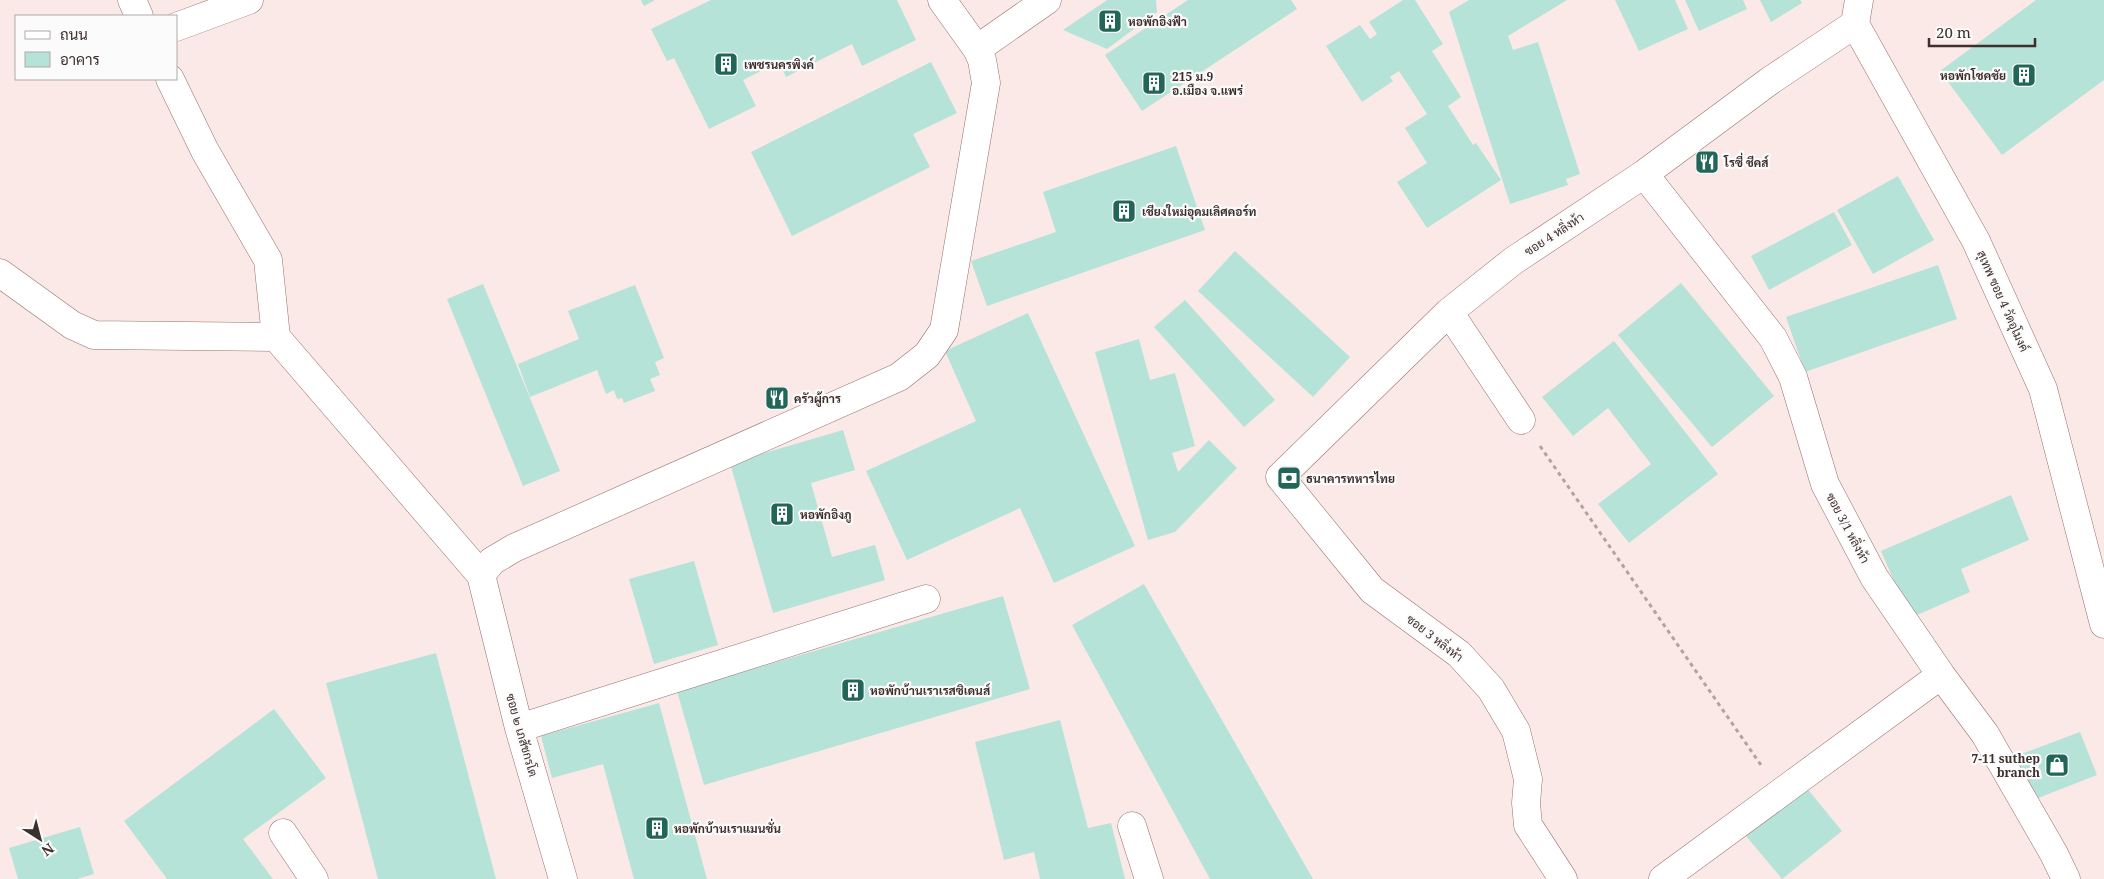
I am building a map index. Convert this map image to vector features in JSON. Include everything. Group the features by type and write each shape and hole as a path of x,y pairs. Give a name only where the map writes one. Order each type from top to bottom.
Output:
{"street":[{"path":"132,0 139,15"},
{"path":"178,26 249,0"},
{"path":"170,80 205,151 268,260 276,337 482,582 492,561 514,548 899,377 927,355 944,330 986,83 982,60 977,49 942,0"},
{"path":"977,49 1047,0"},
{"name":"ซอย 4 หลิ่งห้า","path":"1280,477 1449,312 1513,261 1644,174 1771,80 1857,12"},
{"name":"สุเทพ ซอย 4 วัดอุโมงค์","path":"1857,12 1976,241 2043,389 2104,624"},
{"name":"ซอย 3/1 หลิ่งห้า","path":"1644,174 1773,338 1793,377 1825,484 1874,577 1941,675 1985,734 2054,854 2066,879"},
{"path":"0,273 72,325 94,335 276,337"},
{"path":"1449,312 1521,420"},
{"name":"ซอย 3 หลิ่งห้า","path":"1280,477 1372,590 1459,654 1491,689 1516,731 1528,779 1526,803 1528,825 1562,879"},
{"name":"ซอย ๒ เภสัชกรโต","path":"482,582 519,728 563,879"},
{"path":"519,728 926,599"},
{"path":"1664,879 1941,675"},
{"path":"1132,826 1149,879"},
{"path":"283,833 314,879"}],"path":[{"path":"1521,420 1780,793"}],"building":[{"path":"641,0 655,0 644,6"},
{"name":"เพชรนครพิงค์","path":"711,0 897,0 916,40 862,66 852,44 786,77 779,62 743,80 756,106 709,129 674,58 667,61 651,29"},
{"name":"หอพักอิงฟ้า","path":"1107,0 1156,0 1157,12 1107,49 1063,30"},
{"name":"215 ม.9 อ.เมือง จ.แพร่","path":"1188,0 1291,0 1297,9 1142,111 1105,55"},
{"path":"1403,0 1415,0 1443,44 1432,51 1461,97 1448,106 1473,145 1476,143 1501,180 1427,228 1397,182 1427,163 1405,128 1427,114 1399,71 1390,77 1393,81 1362,102 1326,46 1360,25 1370,39 1377,34 1369,22"},
{"path":"1469,0 1567,0 1508,36 1513,50 1538,42 1580,174 1566,179 1568,185 1510,204 1449,12"},
{"path":"1615,0 1675,0 1688,29 1639,51"},
{"path":"1685,0 1743,0 1747,9 1699,31"},
{"path":"1760,0 1800,0 1802,3 1771,22"},
{"name":"หอพักโชคชัย","path":"2036,0 2104,0 2104,80 2002,155 1940,71"},
{"path":"931,62 957,113 913,134 930,167 792,236 751,152"},
{"name":"เชียงใหม่อุดมเลิศคอร์ท","path":"1176,146 1205,230 987,306 971,261 1056,232 1043,192"},
{"path":"1898,176 1934,240 1873,274 1837,210"},
{"path":"1834,212 1852,245 1769,290 1751,256"},
{"path":"1235,251 1350,357 1313,397 1198,291"},
{"path":"1938,265 1957,319 1805,372 1786,317"},
{"path":"1681,283 1774,396 1712,447 1618,335"},
{"path":"483,284 560,471 523,486 447,299"},
{"path":"635,285 664,358 655,362 660,375 650,379 655,391 624,403 622,398 617,399 614,390 606,394 597,370 530,397 518,364 579,339 568,311"},
{"path":"1185,300 1275,400 1244,427 1154,327"},
{"path":"1028,313 1135,546 1054,583 1020,508 907,560 866,471 976,421 945,351"},
{"path":"1139,339 1150,380 1175,373 1195,446 1172,453 1178,472 1209,440 1237,468 1175,532 1148,540 1095,352"},
{"path":"1614,341 1718,474 1629,543 1598,504 1651,464 1608,408 1573,436 1542,397"},
{"name":"หอพักอิงภู","path":"843,430 855,470 811,483 832,557 875,545 885,580 773,613 730,463"},
{"path":"2011,495 2029,540 1961,569 1970,592 1910,618 1881,551"},
{"path":"694,561 718,645 654,664 629,579"},
{"path":"1144,584 1313,879 1210,879 1072,625"},
{"name":"หอพักบ้านเราเรสซิเดนส์","path":"1003,596 1030,689 704,785 677,691"},
{"path":"436,653 496,879 378,879 326,683"},
{"name":"หอพักบ้านเราแมนชั่น","path":"659,703 707,879 634,879 603,764 552,778 541,736"},
{"path":"274,709 326,778 243,839 273,879 167,879 124,821"},
{"path":"1060,720 1088,828 1111,823 1125,879 1040,879 1034,852 1004,860 975,742"},
{"name":"7-11 suthep branch","path":"2080,732 2097,775 2033,800 2016,756"},
{"path":"1805,786 1842,831 1782,879 1746,836"},
{"path":"80,827 94,874 77,879 18,879 9,848"}],"place":[{"name":"หอพักอิงฟ้า","path":"1110,21"},
{"name":"เพชรนครพิงค์","path":"726,64"},
{"name":"หอพักโชคชัย","path":"2024,75"},
{"name":"215 ม.9 อ.เมือง จ.แพร่","path":"1154,83"},
{"name":"โรซี่ ชีคส์","path":"1707,162"},
{"name":"เชียงใหม่อุดมเลิศคอร์ท","path":"1124,211"},
{"name":"ครัวผู้การ","path":"777,398"},
{"name":"ธนาคารทหารไทย","path":"1289,478"},
{"name":"หอพักอิงภู","path":"782,514"},
{"name":"หอพักบ้านเราเรสซิเดนส์","path":"853,690"},
{"name":"7-11 suthep branch","path":"2057,765"},
{"name":"หอพักบ้านเราแมนชั่น","path":"657,828"}]}
